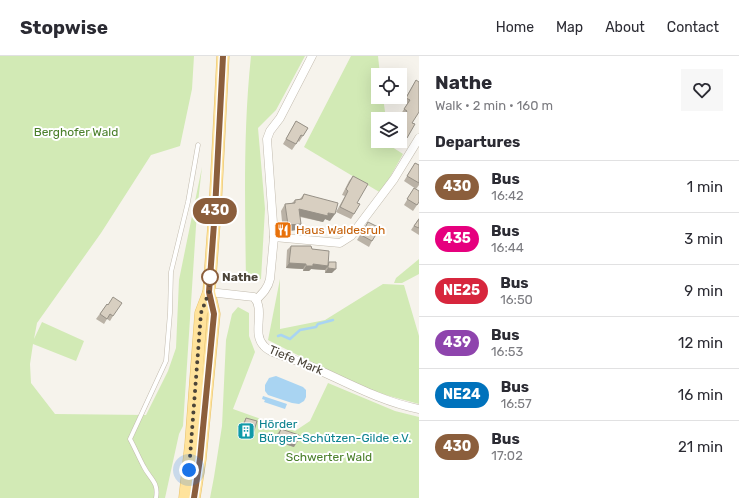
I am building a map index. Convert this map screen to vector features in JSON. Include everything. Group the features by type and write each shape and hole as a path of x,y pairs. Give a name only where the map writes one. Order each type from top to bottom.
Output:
{"main road":[{"path":"185,498 198,424 214,314 209,292 222,56"},
{"path":"194,498 198,424"}],"street":[{"path":"209,292 251,296 256,300 265,292 268,286 274,237 267,139 270,131 280,118 312,56"},
{"path":"274,237 340,243 350,236 394,179 419,138"},
{"name":"Tiefe Mark","path":"256,300 259,303 259,338 263,346 269,350 302,362 384,400 419,409"}],"lane":[{"path":"156,498 156,487 154,480 144,468 130,439 166,361 170,313 171,272 188,202 198,145"}],"green space":[{"name":"Berghofer Wald","path":"0,56 194,56 192,89 180,146 151,155 101,233 37,323 34,339 42,322 84,341 76,361 33,344 30,364 31,383 55,414 146,415 168,371 176,348 179,280 202,167 197,211 183,426 179,434 165,498 0,498"},
{"path":"251,56 305,56 276,110 258,128 265,209 261,279 246,282 246,141 248,84"},
{"path":"351,56 378,56 379,68 371,68 371,104 384,104 385,112 371,112 371,148 394,148 403,154 381,193 304,147"},
{"path":"419,259 419,274 402,283 394,283 396,278"},
{"path":"280,279 280,329 325,320 383,284 404,285 419,336 419,404 378,393 327,370 268,340"},
{"name":"Schwerter Wald","path":"238,307 249,313 249,336 255,352 233,409 295,431 310,421 328,383 395,411 419,417 419,498 210,498 222,426 226,340 232,314"}],"water":[{"path":"276,376 303,387 306,390 306,397 304,401 299,404 292,403 268,395 265,391 265,385 269,378"},
{"path":"263,396 287,404 285,409 264,402 265,400 262,399"}],"building":[{"path":"416,80 419,82 419,112 412,123 415,124 407,138 407,111 404,109 410,100 407,98"},
{"path":"296,121 308,128 303,136 301,135 296,144 286,139"},
{"path":"415,163 419,165 419,183 407,176"},
{"path":"353,176 368,184 357,203 360,204 354,214 340,207 348,191 346,189"},
{"path":"414,188 419,191 419,202 417,205 407,199"},
{"path":"304,194 338,203 335,214 328,213 328,216 299,209 301,224 288,225 285,204 295,203 295,200 302,199"},
{"path":"419,219 419,228 414,226"},
{"path":"368,222 380,228 372,241 361,235"},
{"path":"291,246 311,246 312,249 329,251 328,266 313,264 313,266 306,266 306,264 289,263"},
{"path":"329,262 336,262 336,269 328,268"},
{"path":"113,297 122,303 113,316 110,314 107,319 100,314"},
{"path":"246,418 257,421 253,434 242,430"},
{"path":"281,429 299,435 297,442 278,436"}],"waterway":[{"path":"278,336 281,335 290,339 300,330 316,327 318,324 333,320"}],"bus line":[{"name":"430","path":"194,498 204,424 214,314 209,292 223,56"}],"place":[{"name":"Haus Waldesruh","path":"283,230"},
{"name":"Nathe","path":"210,277"},
{"name":"Hörder Bürger-Schützen-Gilde e.V.","path":"246,431"}],"route":[{"path":"189,470 201,313 209,292 210,277"}]}
